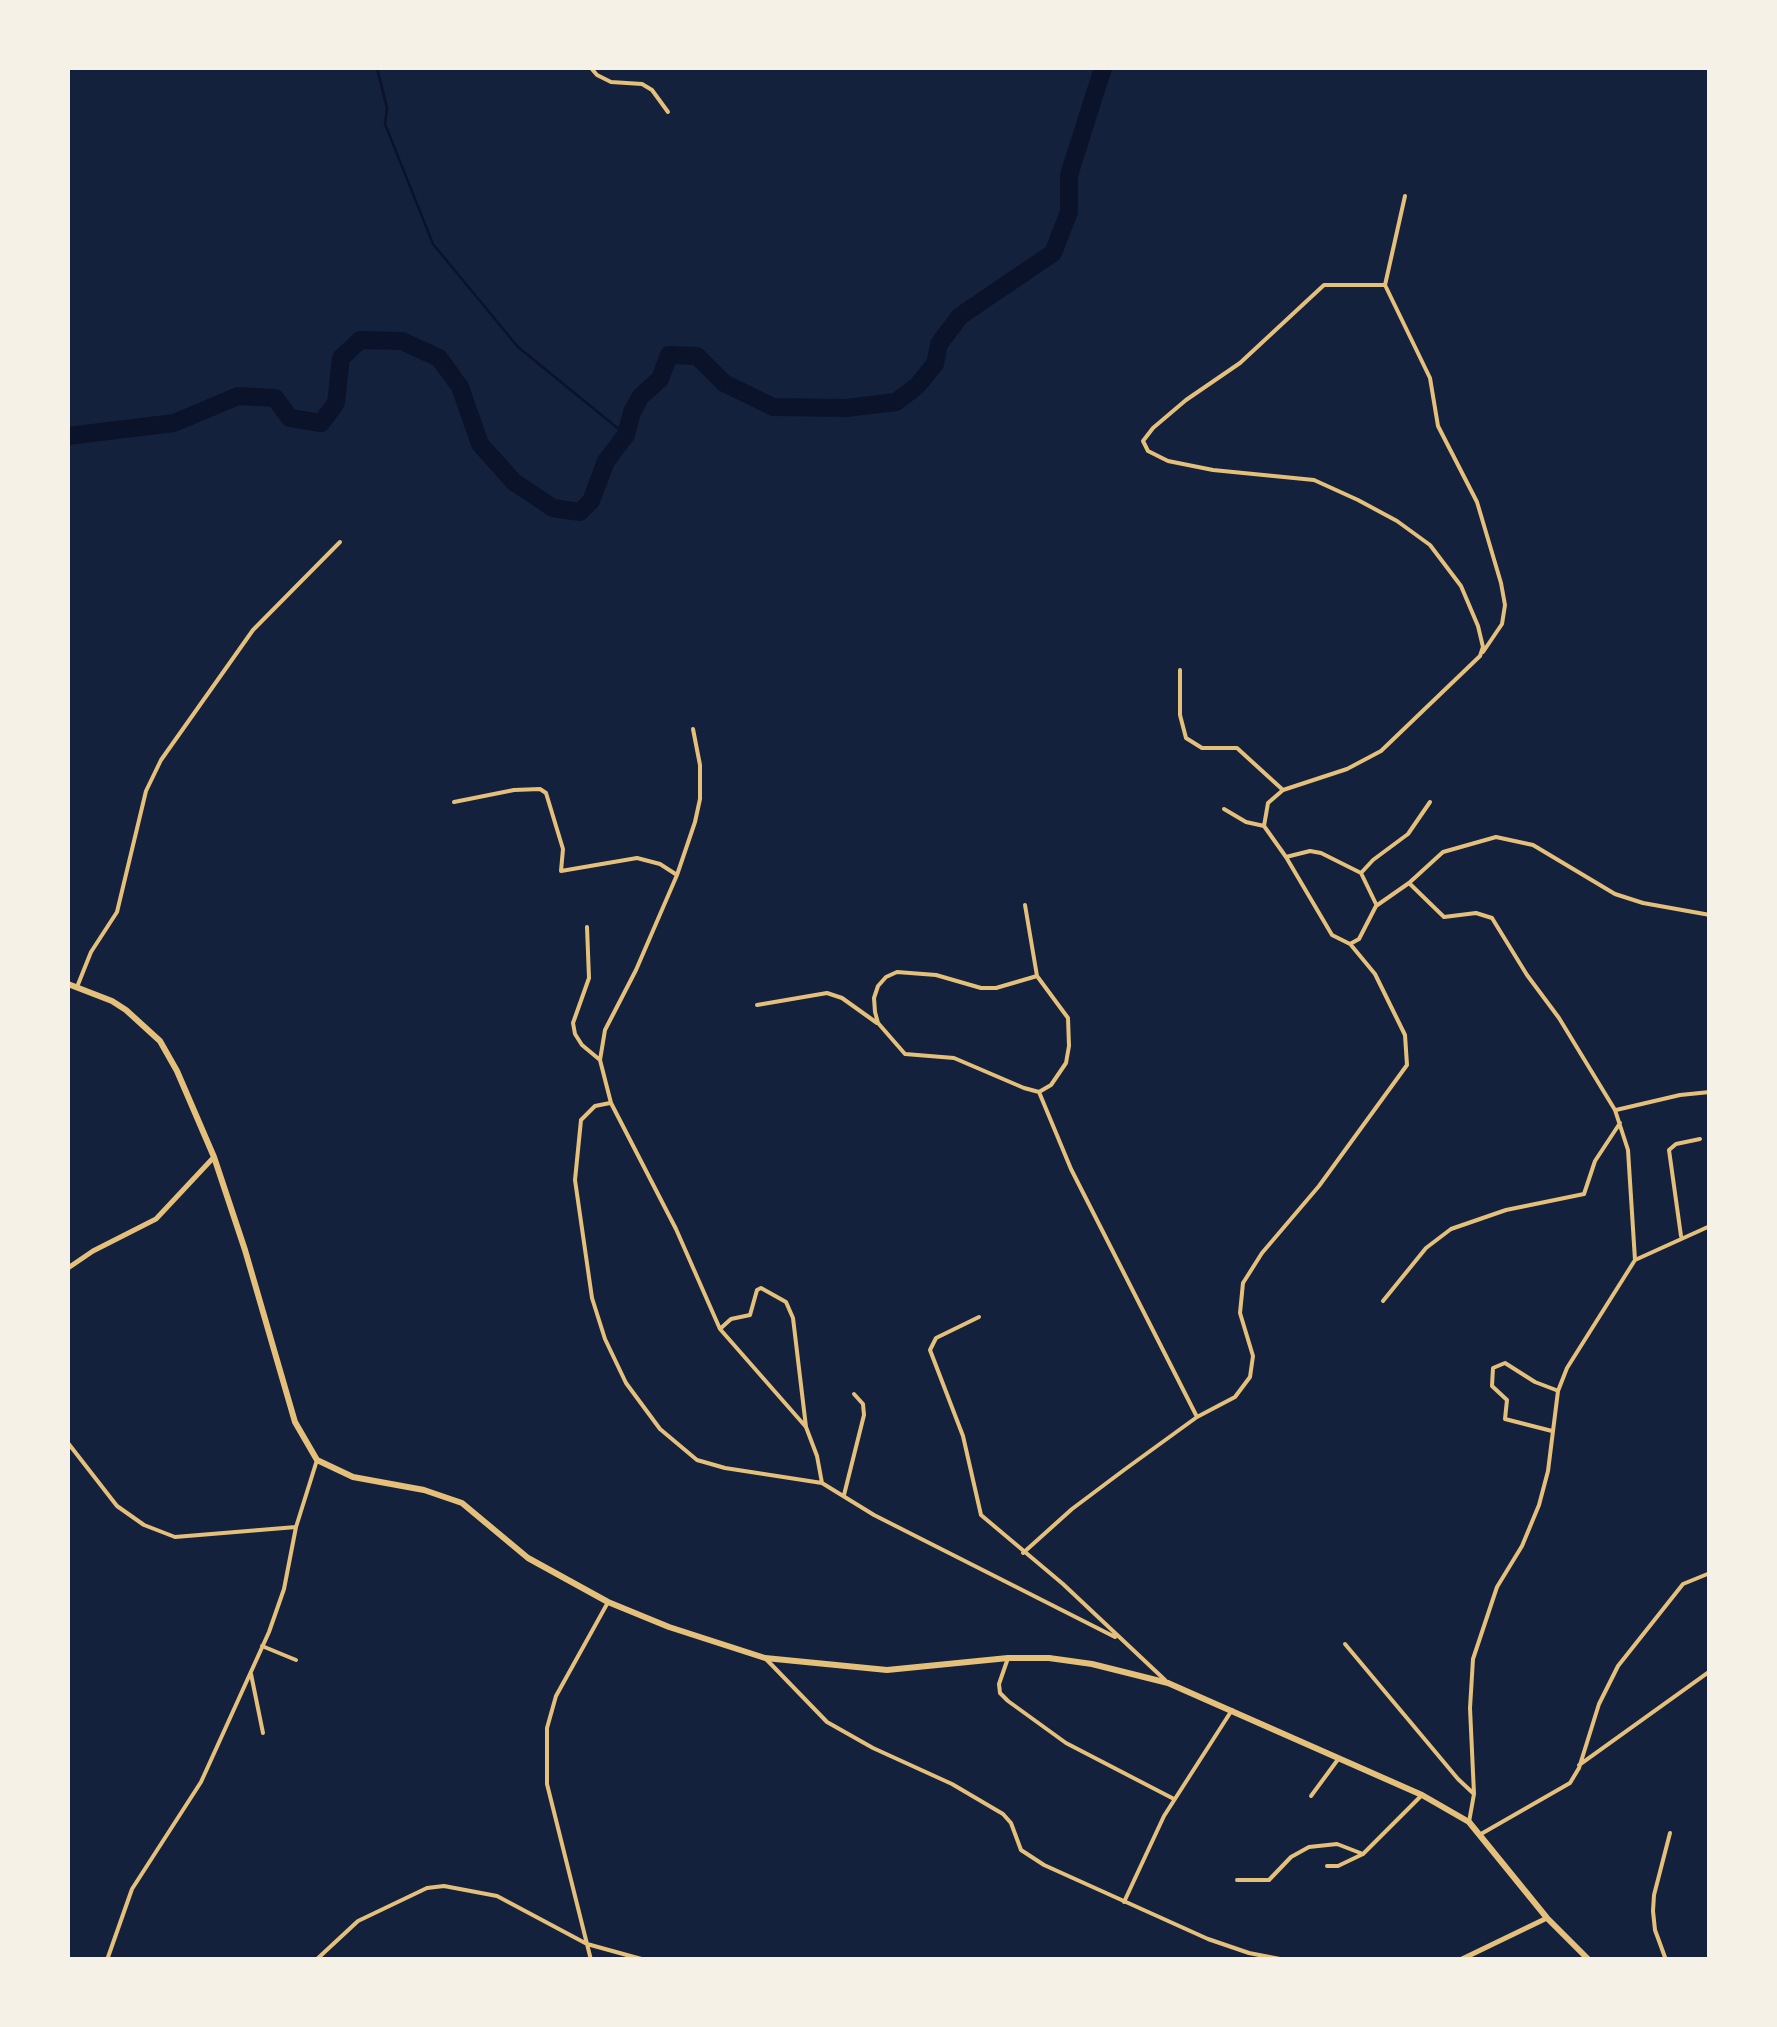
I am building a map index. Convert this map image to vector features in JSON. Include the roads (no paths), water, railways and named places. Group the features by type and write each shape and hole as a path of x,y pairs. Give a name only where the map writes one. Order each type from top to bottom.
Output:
{"main road":[{"path":"68,984 126,1010 160,1041 188,1094 214,1157 268,1322 295,1422 317,1460 353,1476 424,1490 462,1503 528,1558 608,1602 669,1628 765,1658 887,1670 1008,1658 1073,1660 1168,1683 1422,1795 1468,1822 1547,1918 1589,1960"}],"street":[{"path":"591,68 597,76 611,82 642,84 652,90 668,112"},
{"path":"1264,826 1268,803 1283,790 1368,761 1483,652 1502,624 1501,583 1477,502 1438,426 1430,378 1385,284 1406,196"},
{"path":"1385,284 1324,284 1240,363 1186,400 1144,440 1152,454 1190,466 1314,480 1396,521 1430,545 1454,576 1478,626 1483,652"},
{"path":"77,987 91,952 117,912 146,791 161,760 253,630 340,542"},
{"path":"1180,670 1180,715 1186,738 1202,748 1237,748 1283,790"},
{"path":"694,728 700,799 677,874 636,970 609,1019 600,1060 611,1103 690,1259 720,1329 806,1426"},
{"path":"454,802 540,789 546,793 562,849 562,871 637,858 677,874"},
{"path":"1361,873 1408,834 1430,802"},
{"path":"1023,1554 1072,1509 1197,1417 1236,1396 1250,1377 1253,1356 1240,1312 1243,1283 1262,1254 1320,1186 1407,1064 1405,1035 1376,974 1350,944 1332,936 1264,826 1246,822 1224,808"},
{"path":"1350,944 1359,939 1376,906 1443,852 1496,836 1533,845 1615,894 1710,915"},
{"path":"1286,857 1310,851 1321,853 1361,873 1376,906"},
{"path":"1409,883 1444,917 1476,913 1492,918 1527,975 1560,1018 1620,1123 1630,1166 1635,1260"},
{"path":"1024,905 1037,976 1068,1018 1069,1046 1061,1073 1039,1092"},
{"path":"587,926 589,978 573,1023 582,1046 600,1060"},
{"path":"878,1023 874,998 878,986 897,972 936,975 981,988 996,988 1037,976"},
{"path":"756,1005 827,993 842,998 878,1023 906,1054 954,1058 1039,1092"},
{"path":"1039,1092 1072,1169 1197,1417"},
{"path":"1615,1110 1710,1092"},
{"path":"611,1103 596,1106 581,1120 575,1180 592,1298 626,1383 660,1429 697,1460 725,1468 822,1482 874,1516 1116,1637"},
{"path":"1383,1301 1426,1248 1451,1229 1506,1210 1584,1194 1595,1162 1620,1123"},
{"path":"1681,1236 1669,1150 1676,1144 1700,1139"},
{"path":"68,1268 156,1218 214,1157"},
{"path":"1468,1822 1474,1794 1470,1708 1474,1659 1497,1587 1522,1546 1539,1505 1548,1472 1558,1391 1572,1357 1635,1260 1710,1226"},
{"path":"720,1329 731,1319 750,1315 761,1288 786,1302 794,1318 806,1426 822,1482"},
{"path":"979,1316 936,1338 930,1350 964,1436 977,1507 1023,1554 1063,1584 1168,1683"},
{"path":"1552,1432 1505,1419 1506,1400 1492,1386 1493,1368 1506,1362 1535,1382 1558,1391"},
{"path":"844,1495 864,1416 862,1404 854,1394"},
{"path":"68,1443 117,1506 144,1525 174,1538 296,1527"},
{"path":"107,1960 132,1889 202,1782 280,1605 296,1527 317,1460"},
{"path":"1481,1834 1570,1783 1599,1704 1618,1666 1684,1584 1710,1573"},
{"path":"591,1960 548,1784 547,1728 556,1696 608,1602"},
{"path":"1345,1644 1474,1794"},
{"path":"262,1646 296,1660"},
{"path":"765,1658 827,1722 991,1807 1010,1823 1014,1838 1029,1856 1226,1946 1285,1960"},
{"path":"1008,1658 999,1684 1000,1694 1008,1701 1066,1743 1174,1798"},
{"path":"251,1670 263,1733"},
{"path":"1579,1765 1710,1671"},
{"path":"1124,1902 1174,1798 1232,1710"},
{"path":"1311,1796 1339,1758"},
{"path":"1326,1866 1363,1854 1422,1795"},
{"path":"1666,1960 1653,1911 1670,1833"},
{"path":"1238,1880 1268,1880 1301,1851 1325,1844 1337,1844 1363,1854"},
{"path":"316,1960 358,1921 428,1888 444,1886 497,1896 588,1944 645,1960"},
{"path":"1460,1960 1547,1918"}],"waterway":[{"path":"377,68 387,108 385,124 433,244 518,347 626,435"},
{"path":"68,436 174,423 238,396 275,398 290,418 321,423 336,403 341,358 360,340 402,341 439,358 460,387 480,444 514,482 553,508 580,512 591,501 606,461 626,435 632,412 641,396 660,379 669,355 697,356 724,383 773,407 846,408 896,402 917,386 935,364 939,344 960,316 1053,253 1069,212 1069,175 1103,68"}]}
